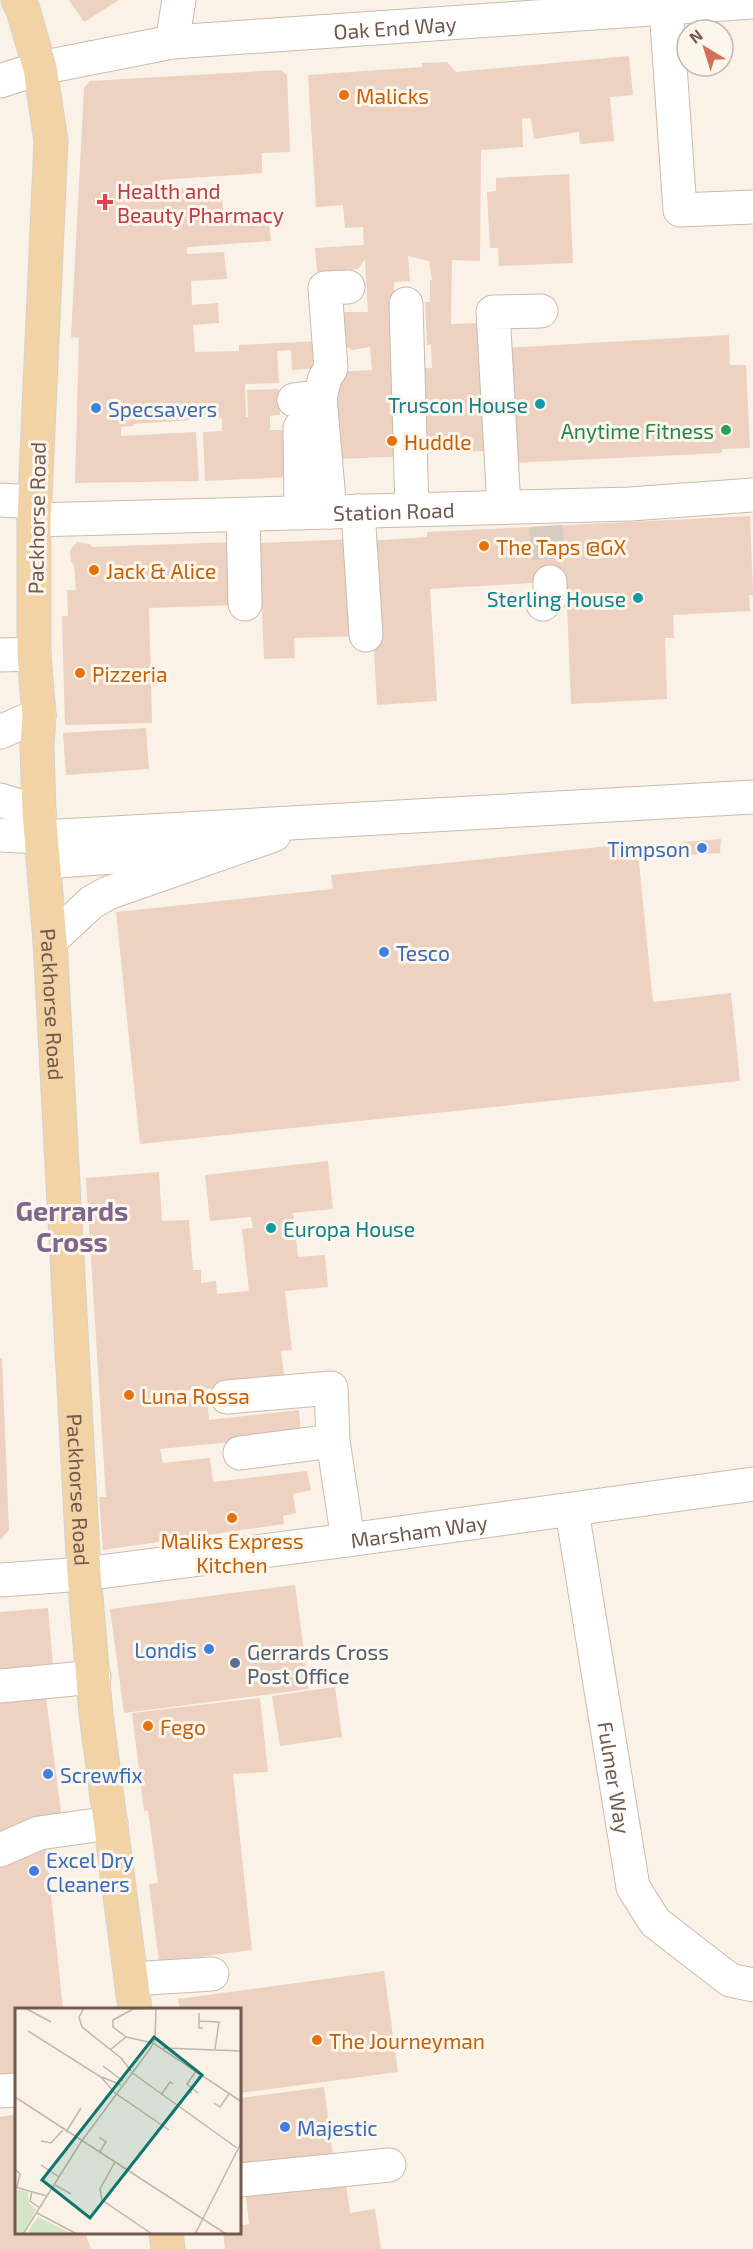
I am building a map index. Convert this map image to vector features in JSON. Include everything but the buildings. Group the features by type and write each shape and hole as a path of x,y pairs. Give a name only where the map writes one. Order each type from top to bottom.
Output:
{"main road":[{"name":"Packhorse Road","path":"18,0 24,10 40,68 51,141 35,511 34,654 39,715 37,746 50,941 84,1574 96,1714 133,1994"},
{"path":"166,2234 168,2249"}],"street":[{"path":"172,42 179,0"},
{"name":"Oak End Way","path":"0,81 40,68 172,42 753,2"},
{"path":"666,8 680,210 753,207"},
{"path":"348,287 326,288 331,368 305,408 330,512 366,635"},
{"path":"406,304 412,510"},
{"path":"504,507 493,312 541,311"},
{"name":"Station Road","path":"0,500 35,511 243,515 504,507 545,516 630,504 753,495"},
{"path":"243,515 245,604"},
{"path":"0,656 34,654"},
{"path":"0,732 39,715"},
{"path":"0,800 42,837 753,797"},
{"path":"50,941 92,902 108,893 252,842 325,821"},
{"path":"0,835 200,850 252,842"},
{"path":"226,1397 331,1388 333,1441 348,1540"},
{"path":"240,1453 333,1441"},
{"name":"Marsham Way","path":"0,1580 84,1574 572,1511 753,1484"},
{"name":"Fulmer Way","path":"572,1511 633,1887 655,1922 730,1980 753,1985"},
{"path":"0,1686 94,1677"},
{"path":"0,1850 39,1833 111,1823"},
{"path":"133,1994 212,1974"},
{"path":"0,2091 15,2090"},
{"path":"242,2180 389,2165"}],"tunnel":[{"path":"546,526 550,582"}],"place":[{"name":"Malicks","path":"344,95"},
{"name":"Health and Beauty Pharmacy","path":"105,202"},
{"name":"Truscon House","path":"540,404"},
{"name":"Specsavers","path":"96,408"},
{"name":"Anytime Fitness","path":"726,430"},
{"name":"Huddle","path":"392,441"},
{"name":"The Taps @GX","path":"484,546"},
{"name":"Jack & Alice","path":"94,570"},
{"name":"Sterling House","path":"638,598"},
{"name":"Pizzeria","path":"80,673"},
{"name":"Timpson","path":"702,848"},
{"name":"Tesco","path":"384,952"},
{"name":"Europa House","path":"271,1228"},
{"name":"Luna Rossa","path":"129,1395"},
{"name":"Maliks Express Kitchen","path":"232,1518"},
{"name":"Londis","path":"209,1649"},
{"name":"Gerrards Cross Post Office","path":"235,1663"},
{"name":"Fego","path":"148,1726"},
{"name":"Screwfix","path":"48,1774"},
{"name":"Excel Dry Cleaners","path":"34,1871"},
{"name":"The Journeyman","path":"317,2040"},
{"name":"Majestic","path":"285,2127"}],"district":[{"name":"Gerrards Cross","path":"72,1226"}]}
